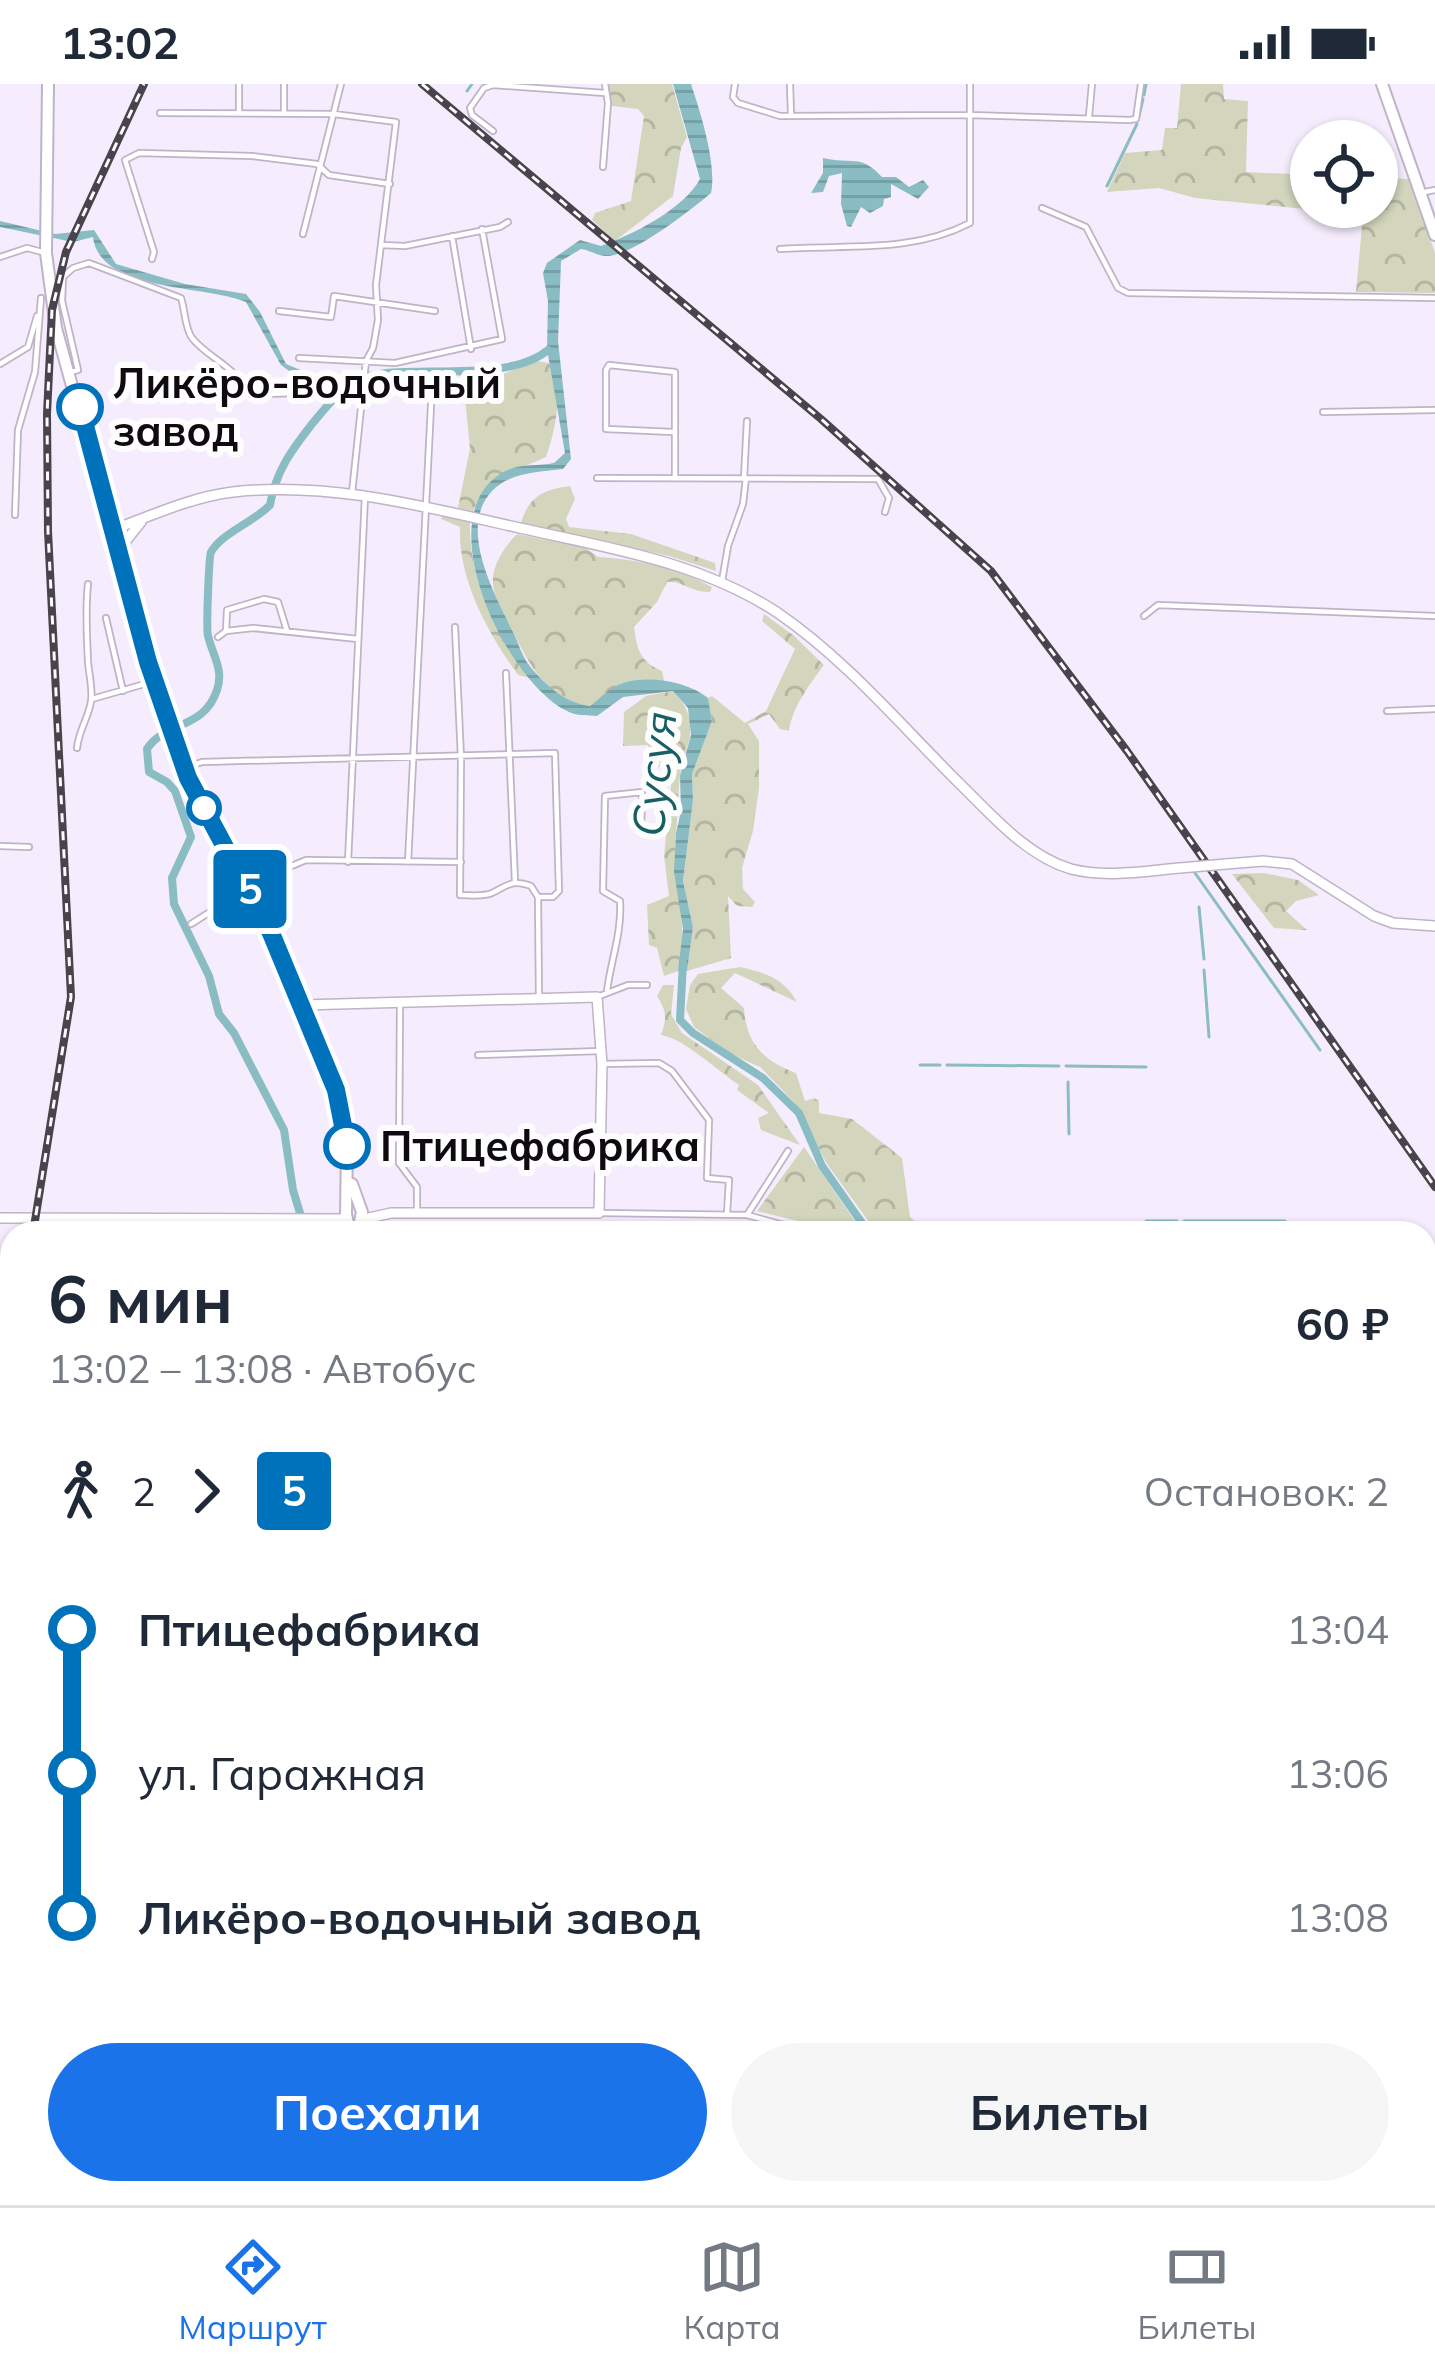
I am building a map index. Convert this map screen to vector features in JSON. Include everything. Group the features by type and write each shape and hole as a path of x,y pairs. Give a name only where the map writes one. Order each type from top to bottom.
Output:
{"main road":[{"path":"48,84 45,294 74,371 135,614 185,768 250,889 336,1090 346,1134 352,1220"},
{"path":"1382,84 1435,235"},
{"path":"112,530 199,498 256,490 352,493 669,562 722,581 812,639 979,803 1042,856 1072,869 1099,873 1263,861 1292,865 1374,916 1435,926"},
{"path":"104,502 117,518 144,519"},
{"path":"135,614 124,556 128,534 144,519"},
{"path":"0,1218 352,1220 391,1213 599,1213 602,994 302,1006"},
{"path":"316,1217 341,1206 350,1175"}],"street":[{"path":"48,84 57,84"},
{"path":"239,84 239,113"},
{"path":"284,84 284,113"},
{"path":"303,234 341,84"},
{"path":"604,167 605,84"},
{"path":"734,84 738,103 774,115 1136,119 1142,84"},
{"path":"790,84 790,115"},
{"path":"780,249 885,248 970,223 970,84"},
{"path":"1089,116 1091,84"},
{"path":"493,131 470,108 484,88 605,93"},
{"path":"160,113 334,114 396,122 374,348 366,361 352,493"},
{"path":"152,259 154,252 125,160 139,153 252,156 321,168 329,176 390,184"},
{"path":"1420,193 1435,190"},
{"path":"1042,208 1086,226 1118,288 1128,293 1435,298"},
{"path":"381,245 405,246 508,222"},
{"path":"299,358 395,363 502,339 482,229"},
{"path":"452,235 471,349"},
{"path":"0,257 27,248 46,250"},
{"path":"74,371 62,301 63,278 89,262 181,298 189,334 215,363 238,376 243,387 263,394 299,393"},
{"path":"0,364 28,346 45,294"},
{"path":"15,515 18,430 35,372 45,294"},
{"path":"279,311 331,317 334,296 435,311"},
{"path":"673,432 605,429 605,370 609,365 675,372 675,478"},
{"path":"408,862 432,386"},
{"path":"1322,412 1435,410"},
{"path":"722,581 743,504 747,421"},
{"path":"597,478 878,479 889,498 885,512"},
{"path":"348,862 365,495"},
{"path":"77,748 79,727 92,699 88,584"},
{"path":"226,631 227,610 263,599 278,602 287,631"},
{"path":"1144,616 1158,605 1435,616"},
{"path":"106,618 123,691"},
{"path":"455,627 460,895 490,894 515,882 531,886 538,897 539,998"},
{"path":"218,637 226,631 287,631 358,639"},
{"path":"506,673 515,882"},
{"path":"92,699 155,681"},
{"path":"1387,711 1435,710"},
{"path":"185,768 202,763 555,753 559,891 553,897 538,897"},
{"path":"602,994 621,938 620,901 603,891 605,796 642,792 641,831"},
{"path":"0,846 29,847"},
{"path":"191,924 285,866 306,860 461,862"},
{"path":"602,994 628,985 647,985"},
{"path":"400,1002 399,1163 417,1187 417,1213"},
{"path":"478,1055 601,1051"},
{"path":"602,1064 659,1063 683,1084 709,1120 707,1178 730,1180 727,1214"},
{"path":"747,1215 788,1150"},
{"path":"599,1213 727,1214 769,1221"}],"green space":[{"path":"605,84 672,84 687,137 673,196 615,241 592,220 595,213 631,201 644,116 638,109 612,106"},
{"path":"1181,84 1223,84 1224,99 1248,101 1246,172 1290,174 1290,208 1195,198 1159,188 1107,192 1125,153 1162,150 1165,128 1177,128"},
{"path":"1398,179 1410,179 1435,253 1435,293 1356,292 1362,228 1398,228"},
{"path":"537,361 549,363 556,386 555,422 546,457 495,483 473,511 458,508 470,448 463,379 495,377"},
{"path":"570,486 575,499 566,519 569,527 631,534 715,563 716,571 521,523 538,496"},
{"path":"443,514 470,521 474,563 486,604 530,678 518,675 486,624 464,567 460,527 441,519"},
{"path":"517,534 586,548 598,557 656,566 712,587 704,592 667,582 657,602 634,627 641,654 662,671 664,681 621,683 590,706 574,703 549,687 521,648 494,589 497,564"},
{"path":"764,614 824,665 798,705 789,731 780,729 769,714 748,724 759,741 759,788 742,868 743,889 755,902 752,907 737,906 728,896 731,958 687,971 693,927 683,881 692,774 712,721 708,698 712,696 745,723 766,711 795,649 762,621"},
{"path":"673,691 686,710 690,732 681,768 676,833 681,954 678,971 664,976 657,948 649,945 647,905 669,896 664,856 673,766 654,767 648,745 623,746 624,712 646,696"},
{"path":"1264,873 1298,880 1319,895 1296,901 1286,911 1307,930 1274,928 1232,874"},
{"path":"740,967 786,987 797,1002 735,973 721,988 744,1008 748,1032 759,1050 796,1073 805,1101 819,1101 819,1113 852,1119 902,1158 910,1217 915,1221 868,1221 827,1164 794,1102 760,1067 731,1054 694,1027 686,1009 690,985 698,974"},
{"path":"663,985 674,985 671,1014 682,1033 758,1085 800,1145 761,1130 758,1118 769,1113 700,1056 661,1035 665,1015 657,996"},
{"path":"804,1147 855,1221 798,1221 757,1211"}],"shaded area":[{"path":"673,84 691,84 710,154 711,193 634,247 609,256 581,249 561,261 558,341 571,459 563,469 525,474 499,485 482,506 478,523 483,562 497,600 527,661 556,692 590,706 619,685 656,680 690,687 708,698 712,721 692,774 683,881 693,927 687,971 678,971 683,929 674,872 680,776 691,735 688,708 673,691 623,697 597,716 583,715 569,712 546,696 502,638 485,601 474,563 472,527 480,497 500,474 520,466 554,463 565,453 547,349 543,273 547,263 580,240 601,246 642,228 682,201 700,179"},
{"path":"823,158 861,162 882,177 896,177 909,187 923,180 929,187 918,199 891,184 891,197 884,199 883,206 870,213 861,207 851,227 847,226 841,204 842,173 829,176 823,192 811,193 823,173"},
{"path":"0,221 55,234 94,230 116,264 185,284 246,294 286,364 346,383 339,390 336,384 299,378 281,365 246,302 134,277 100,255 93,237 73,242 0,227"}],"waterway":[{"path":"467,91 472,84"},
{"path":"1144,95 1146,84"},
{"path":"1138,120 1143,99"},
{"path":"1107,186 1137,124"},
{"path":"302,1221 284,1130 234,1033 219,1014 209,976 174,904 172,878 191,837 175,791 149,772 147,749 203,712 217,690 219,669 207,631 211,552 270,505 291,453 340,393 367,376 502,368 548,350"},
{"path":"1195,873 1320,1050"},
{"path":"1199,907 1204,959"},
{"name":"Сусуя","path":"683,963 680,1020 763,1078 799,1113 822,1166 861,1221"},
{"path":"1204,970 1209,1037"},
{"path":"920,1065 940,1065"},
{"path":"947,1065 1059,1066"},
{"path":"1066,1066 1146,1067"},
{"path":"1068,1082 1069,1134"},
{"path":"1146,1221 1177,1221"},
{"path":"1184,1221 1285,1221"}],"railway":[{"path":"35,1221 71,997 48,531 52,310 66,252 144,84"},
{"path":"422,84 821,419 991,571 1127,751 1435,1187"}],"bus line":[{"name":"5","path":"80,407 148,662 188,778 271,933 329,1070 347,1146"}],"place":[{"name":"Ликёро-водочный завод","path":"80,407"},
{"name":"Птицефабрика","path":"347,1146"}]}
